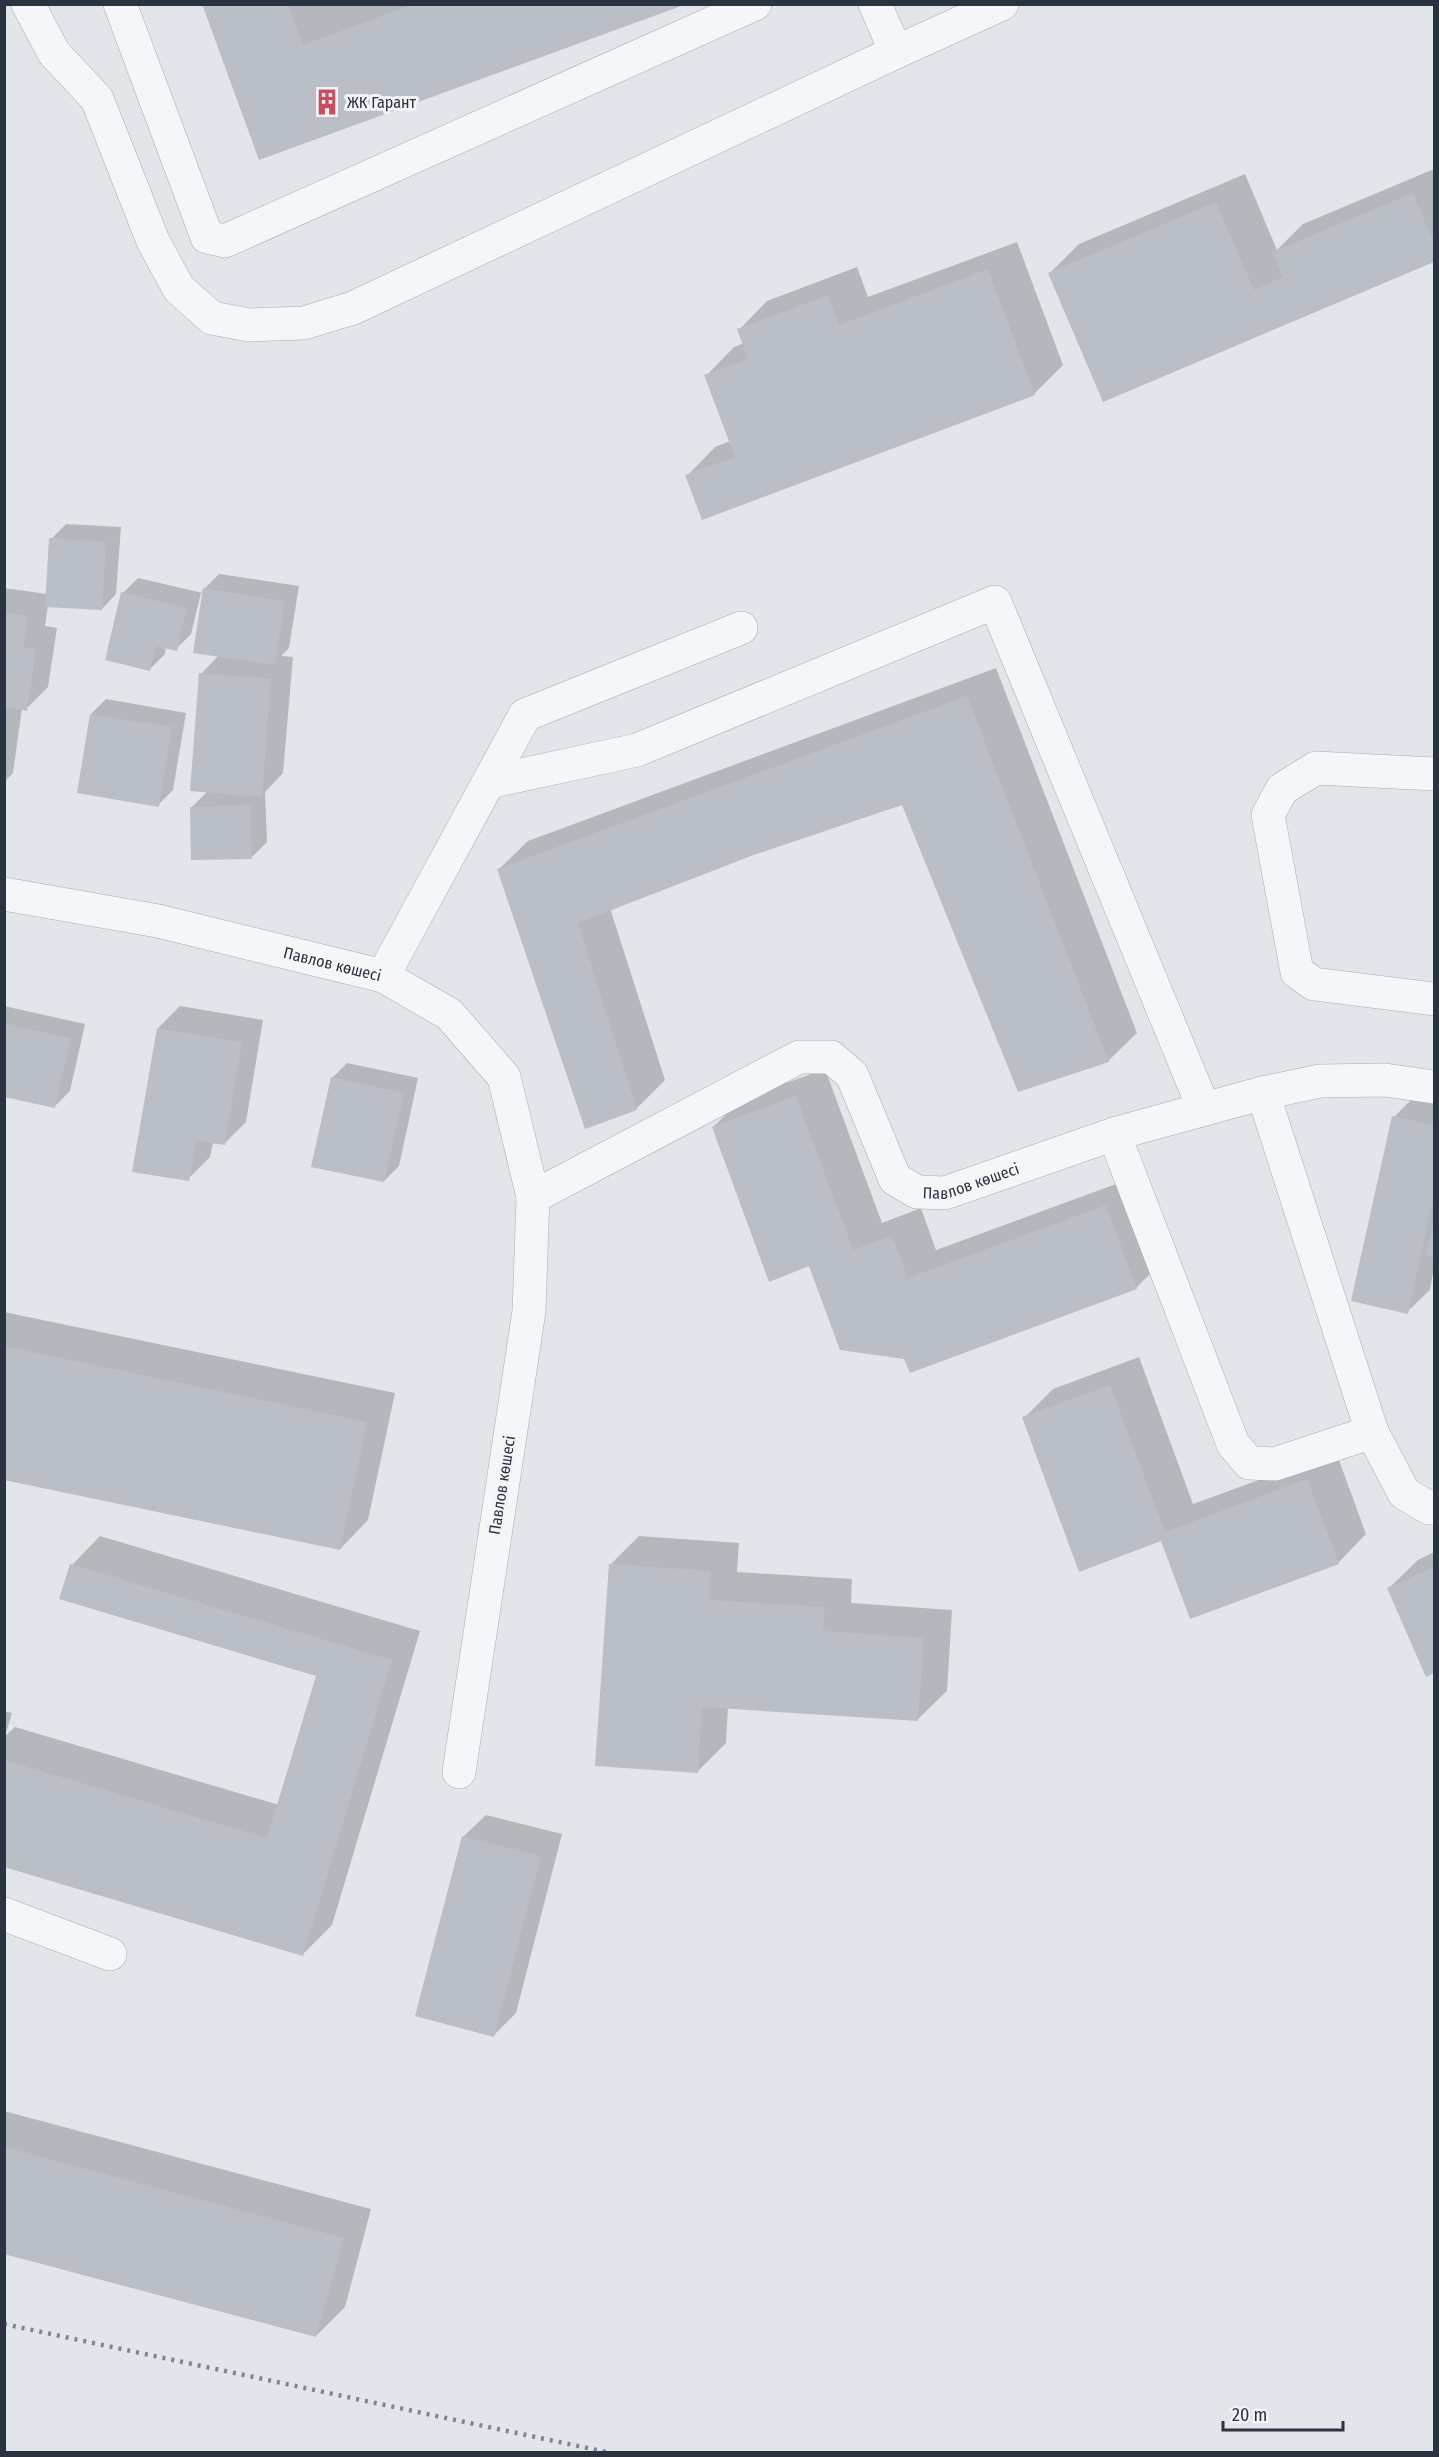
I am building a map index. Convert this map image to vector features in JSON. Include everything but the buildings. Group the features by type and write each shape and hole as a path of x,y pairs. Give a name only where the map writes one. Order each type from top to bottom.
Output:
{"street":[{"path":"28,4 54,53 97,99 153,241 178,289 212,318 249,325 304,323 353,308 896,51 1002,4"},
{"path":"120,4 207,237 225,241 755,4"},
{"path":"875,4 896,51"},
{"path":"489,782 637,750 995,602 1204,1109"},
{"path":"383,976 525,715 741,628"},
{"path":"1434,774 1316,768 1282,789 1268,815 1297,972 1314,984 1434,999"},
{"name":"Павлов көшесі","path":"4,894 158,921 383,976 449,1014 504,1077 534,1197 529,1311 459,1772"},
{"name":"Павлов көшесі","path":"534,1197 799,1057 831,1058 852,1075 895,1179 916,1192 945,1193 1114,1134 1263,1093 1320,1081 1385,1080 1434,1086"},
{"path":"1263,1093 1372,1432 1404,1493 1434,1508"},
{"path":"1114,1134 1233,1444 1249,1463 1275,1464 1372,1432"},
{"path":"4,1914 110,1954"}],"railway":[{"path":"4,2324 606,2452"}],"place":[{"name":"ЖК Гарант","path":"327,102"}]}
